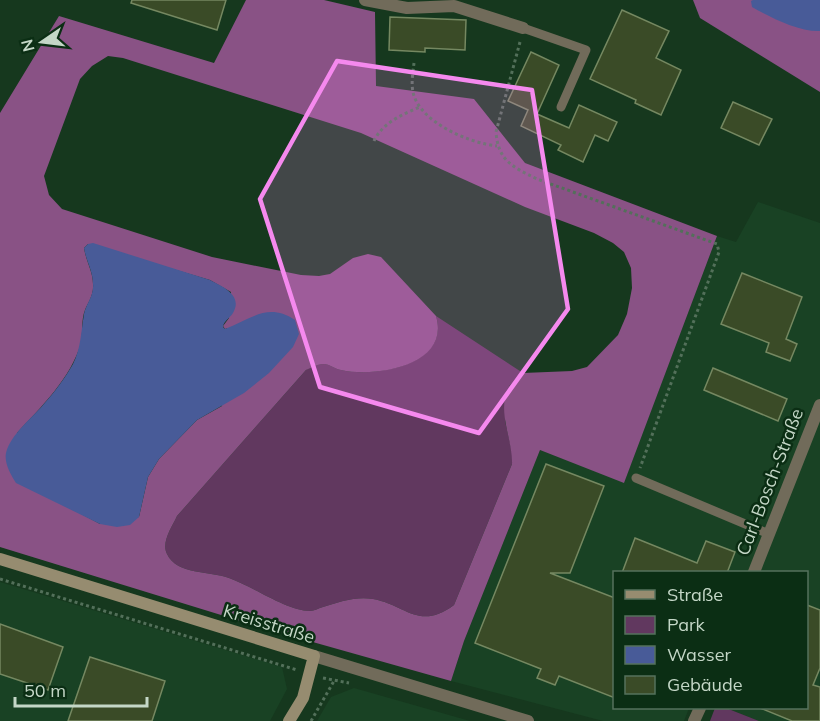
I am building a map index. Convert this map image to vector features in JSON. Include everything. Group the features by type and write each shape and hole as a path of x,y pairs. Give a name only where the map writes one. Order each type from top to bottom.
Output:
{"street":[{"path":"365,0 406,8 454,6 524,28"},
{"name":"Carl-Bosch-Straße","path":"755,571 820,405"},
{"name":"Kreisstraße","path":"0,559 528,721"},
{"path":"289,721 303,698 314,656"}],"lane":[{"path":"524,28 586,50 561,107"},
{"path":"636,478 770,534"}],"path":[{"path":"524,28 498,118 497,146 504,158 520,171 537,179 717,244 720,252 636,478"},
{"path":"414,63 413,93 420,107 441,126 471,140 497,146"},
{"path":"374,141 382,128 405,113 420,107"},
{"path":"0,579 334,681 311,721"}],"highlighted area":[{"path":"337,61 532,90 568,309 479,433 320,387 260,199"}],"shaded area":[{"path":"246,0 324,0 375,12 376,86 474,99 525,163 717,236 624,483 540,450 464,641 451,681 263,628 0,547 0,113 59,16 214,63","holes":["108,56 123,58 361,133 525,207 594,233 624,252 631,268 632,288 627,314 618,335 587,367 572,371 523,373 509,387 505,396 504,415 512,464 454,605 431,616 413,614 385,602 367,598 335,603 312,611 301,610 280,603 229,578 178,566 167,554 166,540 177,516 306,370 323,364 341,370 372,372 407,365 432,347 438,333 436,316 381,257 368,254 353,258 330,274 301,275 212,257 62,209 49,195 44,176 80,79 92,66","88,244 210,280 231,292 229,318 223,326 225,329 228,328 222,406 197,420 159,459 148,477 139,517 100,524 70,508 17,433 63,380 81,343 84,314 93,288 92,275 84,248"]},
{"path":"693,0 820,0 820,92 700,18"},
{"path":"758,202 820,223 820,721 759,721 729,709 808,709 808,571 613,571 613,709 689,709 684,721 603,721 451,681 464,641 540,450 624,482 717,236 736,242"},
{"path":"0,582 282,667 287,689 270,721 0,721"},
{"path":"354,688 470,721 317,721 331,697"}],"green space":[{"path":"436,316 523,373 509,386 505,421 512,452 512,464 454,605 431,616 413,614 385,602 367,598 335,603 312,611 301,610 280,603 229,578 186,569 172,561 165,545 177,516 306,370 323,364 341,370 372,372 407,364 421,357 432,346 438,333"},
{"path":"715,709 729,709 759,721 710,721"}],"water":[{"path":"820,0 820,31 803,29 776,19 752,7 751,1"},
{"path":"93,243 210,280 225,288 233,295 236,305 223,327 225,329 260,314 276,312 295,320 299,334 293,347 269,373 244,393 197,420 159,459 148,477 139,517 130,525 117,527 100,524 16,483 6,461 6,453 12,439 55,390 76,358 84,314 93,288 92,275 84,248"}],"building":[{"path":"132,0 226,0 217,30 131,3"},
{"path":"622,10 669,31 656,58 681,70 661,115 635,103 636,100 590,79"},
{"path":"390,17 466,20 465,50 425,48 425,52 389,50"},
{"path":"531,52 559,65 537,114 569,128 579,105 617,122 608,141 595,135 583,162 558,150 561,145 521,126 528,110 508,101"},
{"path":"733,102 772,119 759,145 721,128"},
{"path":"742,273 802,297 786,339 797,344 790,361 766,352 769,343 721,324"},
{"path":"713,368 787,399 778,421 704,390"},
{"path":"546,464 604,486 570,573 550,573 613,597 613,697 559,676 555,685 537,678 541,669 475,643"},
{"path":"635,538 697,563 706,541 735,552 728,571 623,571"},
{"path":"808,605 820,610 820,668 813,685 820,687 820,721 792,721 762,709 808,709"},
{"path":"0,624 63,647 48,690 0,674"},
{"path":"90,657 165,681 152,721 68,721"}]}
